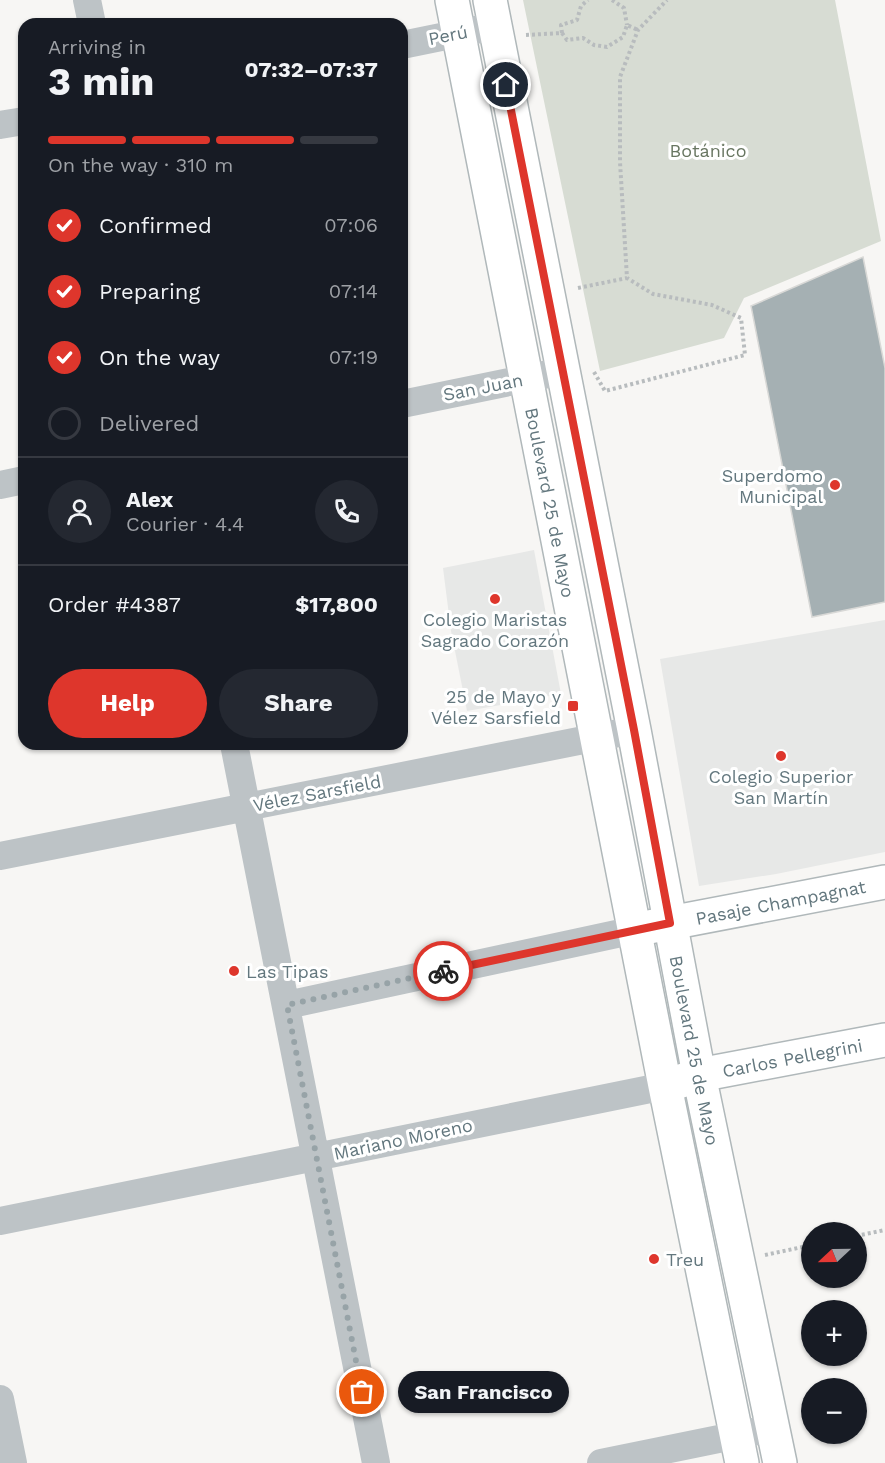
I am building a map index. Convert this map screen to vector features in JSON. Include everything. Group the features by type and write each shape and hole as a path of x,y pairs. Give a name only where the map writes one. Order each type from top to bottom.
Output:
{"main road":[{"name":"Boulevard 25 de Mayo","path":"452,0 598,737 664,1086 739,1449"},
{"name":"Boulevard 25 de Mayo","path":"492,13 578,370 634,730 699,1075 780,1463"},
{"name":"Pasaje Champagnat","path":"635,930 885,882"},
{"name":"Carlos Pellegrini","path":"664,1086 699,1075 885,1040"}],"street":[{"path":"87,0 91,18"},
{"name":"Perú","path":"408,44 458,33 492,13"},
{"path":"0,125 18,121"},
{"name":"San Juan","path":"408,403 578,370"},
{"path":"0,485 18,481"},
{"name":"Vélez Sarsfield","path":"0,856 634,730"},
{"path":"235,750 376,1463"},
{"name":"Pasaje Champagnat","path":"287,1005 635,930"},
{"name":"Mariano Moreno","path":"0,1221 664,1086"},
{"path":"0,1399 13,1463"},
{"path":"601,1463 739,1449 773,1428"}],"path":[{"path":"588,0 581,6 577,20 561,25 562,33 567,40 583,38 594,45 607,48 623,38 627,25 624,8 612,0"},
{"path":"627,278 620,162 620,77 638,30 667,0"},
{"path":"627,25 638,30"},
{"path":"529,46 526,34 562,33"},
{"path":"575,278 580,299"},
{"path":"578,288 627,278 653,294 712,305 741,318 745,355 605,391 594,375 578,370"},
{"path":"867,1234 885,1230"},
{"path":"738,1261 801,1247"}],"shaded area":[{"name":"Colegio Maristas Sagrado Corazón","path":"534,550 561,694 467,711 451,631 443,568"},
{"name":"Colegio Superior San Martín","path":"885,620 885,852 776,874 699,886 660,659"}],"green space":[{"name":"Botánico","path":"523,0 835,0 881,241 744,298 724,338 600,371"}],"building":[{"name":"Superdomo Municipal","path":"863,257 885,368 885,602 812,617 751,306"}],"way so far":[{"path":"362,1392 287,1005 443,971"}],"place":[{"name":"Superdomo Municipal","path":"835,485"},
{"name":"Colegio Maristas Sagrado Corazón","path":"495,599"},
{"name":"25 de Mayo y Vélez Sarsfield","path":"573,706"},
{"name":"Colegio Superior San Martín","path":"781,756"},
{"name":"Las Tipas","path":"234,971"},
{"name":"Treu","path":"654,1259"},
{"name":"San Francisco","path":"362,1392"}],"route":[{"path":"443,971 670,923 506,85"}]}
